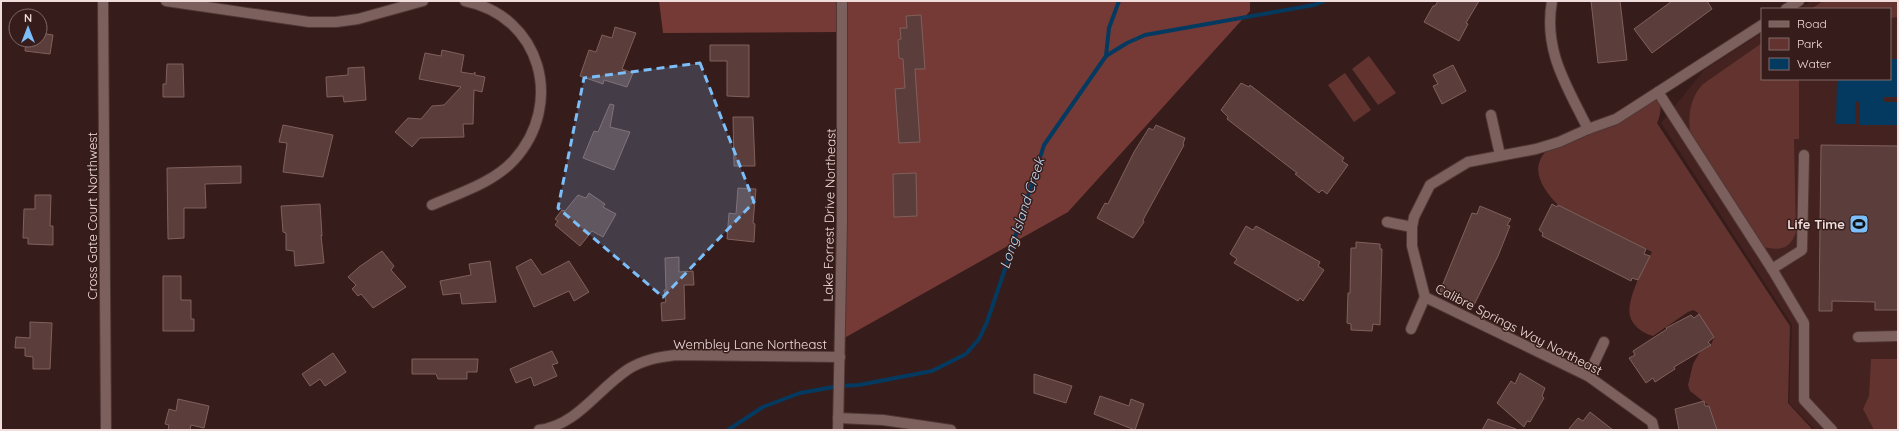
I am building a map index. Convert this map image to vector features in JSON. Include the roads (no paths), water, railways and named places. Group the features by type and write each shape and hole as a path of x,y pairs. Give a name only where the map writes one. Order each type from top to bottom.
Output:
{"street":[{"name":"Cross Gate Court Northwest","path":"104,1 106,430"},
{"path":"166,1 316,22 358,19 423,1"},
{"path":"432,205 485,181 513,161 523,149 536,125 541,108 542,92 539,70 531,49 523,36 501,16 488,9 464,1"},
{"name":"Lake Forrest Drive Northeast","path":"838,430 842,221 842,1"},
{"path":"1552,1 1550,35 1555,61 1588,129"},
{"path":"1788,8 1799,1"},
{"name":"Calibre Springs Way Northeast","path":"1654,430 1652,422 1588,376 1426,297 1412,246 1412,227 1414,217 1430,185 1468,162 1500,154 1536,149 1616,119 1761,26"},
{"path":"1658,92 1772,269 1804,323 1804,400 1832,430"},
{"path":"1491,115 1500,154"},
{"path":"1772,269 1802,250 1804,155"},
{"path":"1387,222 1412,227"},
{"path":"1411,329 1426,297"},
{"path":"1858,337 1898,336"},
{"path":"1588,376 1604,342"},
{"name":"Wembley Lane Northeast","path":"539,430 549,428 569,420 628,369 645,361 662,356 840,357"},
{"path":"838,418 883,420 951,430"}],"water":[{"path":"1891,59 1898,59 1898,97 1883,97 1883,99 1885,102 1898,102 1898,125 1860,125 1860,103 1857,101 1855,103 1855,124 1836,124 1837,82 1840,80 1891,80"}],"waterway":[{"path":"1106,56 1109,28 1119,1"},
{"name":"Long Island Creek","path":"728,430 763,407 800,393 839,386 859,385 932,371 966,354 979,339 987,322 1044,145 1106,56 1127,43 1145,35 1314,5 1324,1"}],"place":[{"name":"Life Time","path":"1859,224"}]}
